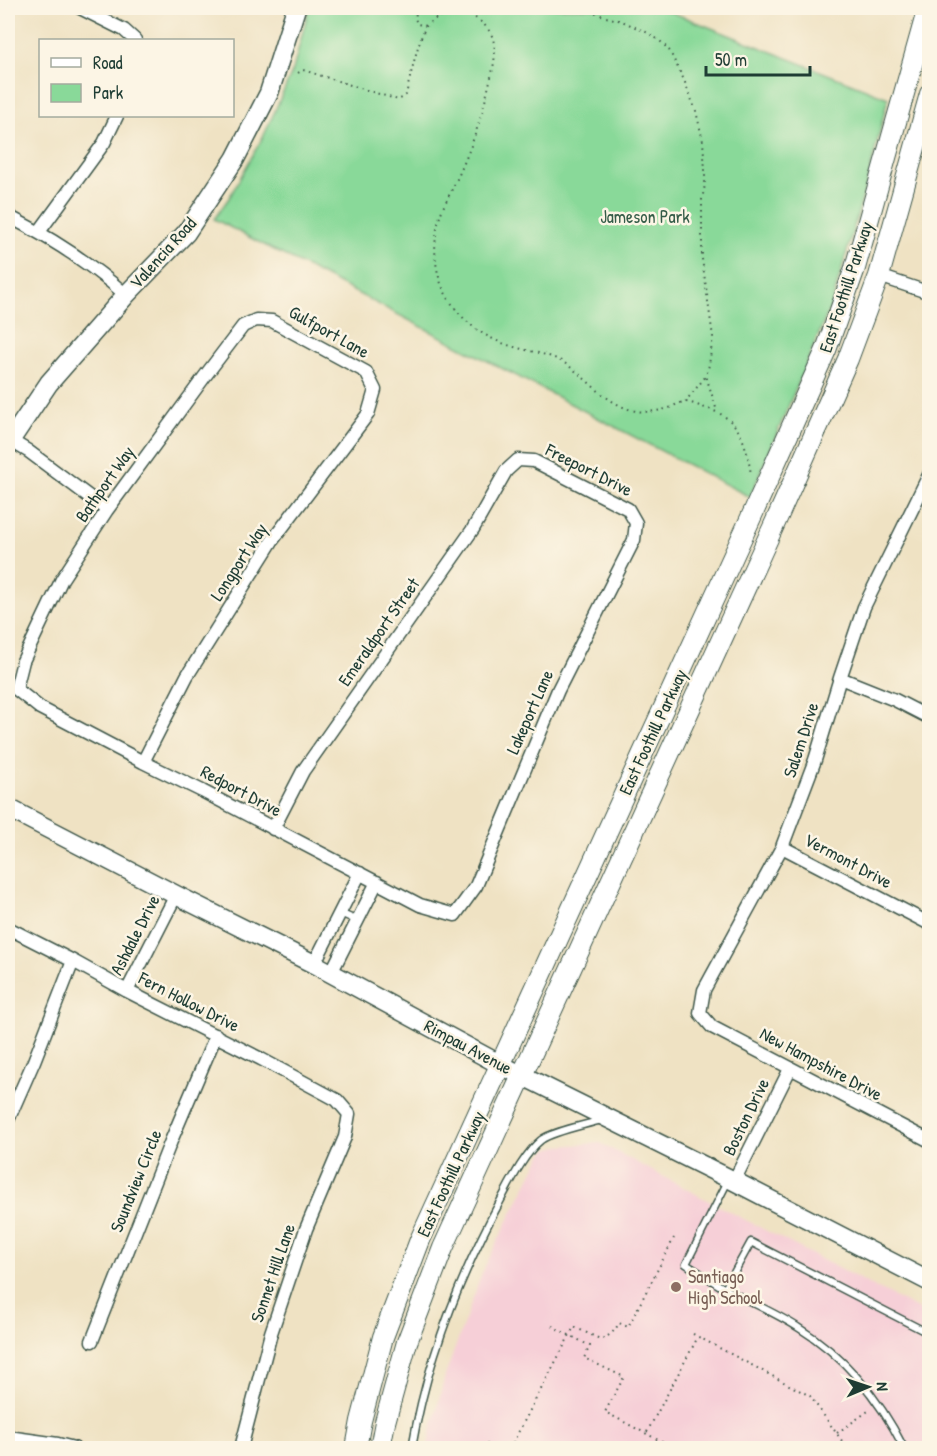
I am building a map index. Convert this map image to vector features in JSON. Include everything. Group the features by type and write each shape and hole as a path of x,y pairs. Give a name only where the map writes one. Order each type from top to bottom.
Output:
{"main road":[{"name":"Valencia Road","path":"8,441 49,383 126,295 186,233 235,159 268,93 296,8"},
{"name":"East Foothill Parkway","path":"356,1449 361,1421 387,1326 420,1240 826,350 855,268 928,8"},
{"name":"East Foothill Parkway","path":"380,1449 407,1342 443,1248 848,359 879,276 930,94"},
{"name":"Rimpau Avenue","path":"8,808 314,964 522,1076 732,1180 930,1282"}],"street":[{"path":"80,8 124,30 134,39"},
{"path":"39,232 104,143 117,117"},
{"path":"8,216 39,232 83,260 126,295"},
{"path":"879,276 930,293"},
{"name":"Gulfport Lane","path":"256,320 272,321 366,372 375,390"},
{"name":"Bathport Way","path":"16,689 23,661 62,579 107,510 205,376 243,326 256,320"},
{"name":"Longport Way","path":"143,762 187,676 272,541 368,414 375,390"},
{"path":"8,441 28,451 107,510"},
{"name":"Freeport Drive","path":"518,460 534,461 628,509 636,523"},
{"name":"Emeraldport Street","path":"273,829 303,771 473,529 506,471 518,460"},
{"name":"Salem Drive","path":"700,1013 704,990 782,847 815,760 864,607 930,473"},
{"name":"Lakeport Lane","path":"455,915 476,886 558,690 634,540 636,523"},
{"path":"840,678 895,700 930,718"},
{"name":"Redport Drive","path":"16,689 40,708 420,905 455,915"},
{"name":"Vermont Drive","path":"782,847 930,924"},
{"path":"314,964 360,873"},
{"path":"331,973 377,882"},
{"name":"Ashdale Drive","path":"127,991 176,895"},
{"name":"Fern Hollow Drive","path":"8,928 337,1100 349,1114"},
{"path":"8,1120 73,961"},
{"name":"New Hampshire Drive","path":"700,1013 712,1027 930,1141"},
{"name":"Soundview Circle","path":"92,1341 171,1141 216,1035"},
{"name":"Boston Drive","path":"732,1180 790,1069"},
{"name":"Sonnet Hill Lane","path":"241,1449 271,1333 306,1229 345,1137 349,1114"},
{"path":"8,1437 58,1444 74,1449"}],"lane":[{"path":"340,913 358,921"},
{"path":"412,1449 424,1389 446,1322 470,1262 508,1186 541,1140 608,1118"},
{"path":"732,1180 686,1264 725,1289 793,1324 835,1355 868,1389 895,1430 904,1449"},
{"path":"725,1289 751,1242 930,1334"}],"path":[{"path":"417,8 415,18 417,24 427,26"},
{"path":"298,73 303,70 398,100 406,95 422,36 427,26 443,15 458,12 486,26 493,39 495,51 490,84 476,133 455,186 443,209 435,247 438,272 446,295 461,317 483,334 500,343 559,360 573,368 605,396 635,411 662,410 684,402 706,376 710,365 713,338 702,259 702,199 705,185 703,141 696,111 684,80 665,45 646,32 622,21 584,8"},
{"path":"706,376 717,411"},
{"path":"684,402 717,411 733,423 744,440 752,475"},
{"path":"510,1449 574,1327 600,1339 615,1331 619,1323 628,1327 674,1238"},
{"path":"552,1326 590,1346 584,1358 624,1377 605,1412 664,1443 661,1449"},
{"path":"693,1334 810,1396 847,1449"},
{"path":"646,1433 698,1337"},
{"path":"837,1433 879,1404"},
{"path":"423,1444 432,1449"},
{"path":"469,1449 484,1444 501,1449"}],"shaded area":[{"name":"Santiago High School","path":"600,1143 929,1315 929,1448 427,1448 445,1376 483,1270 541,1156 548,1149 558,1146"}],"green space":[{"name":"Jameson Park","path":"309,8 661,8 888,98 869,175 832,303 750,497 214,219 229,198 265,133 293,70"}],"place":[{"name":"Santiago High School","path":"676,1287"}]}
